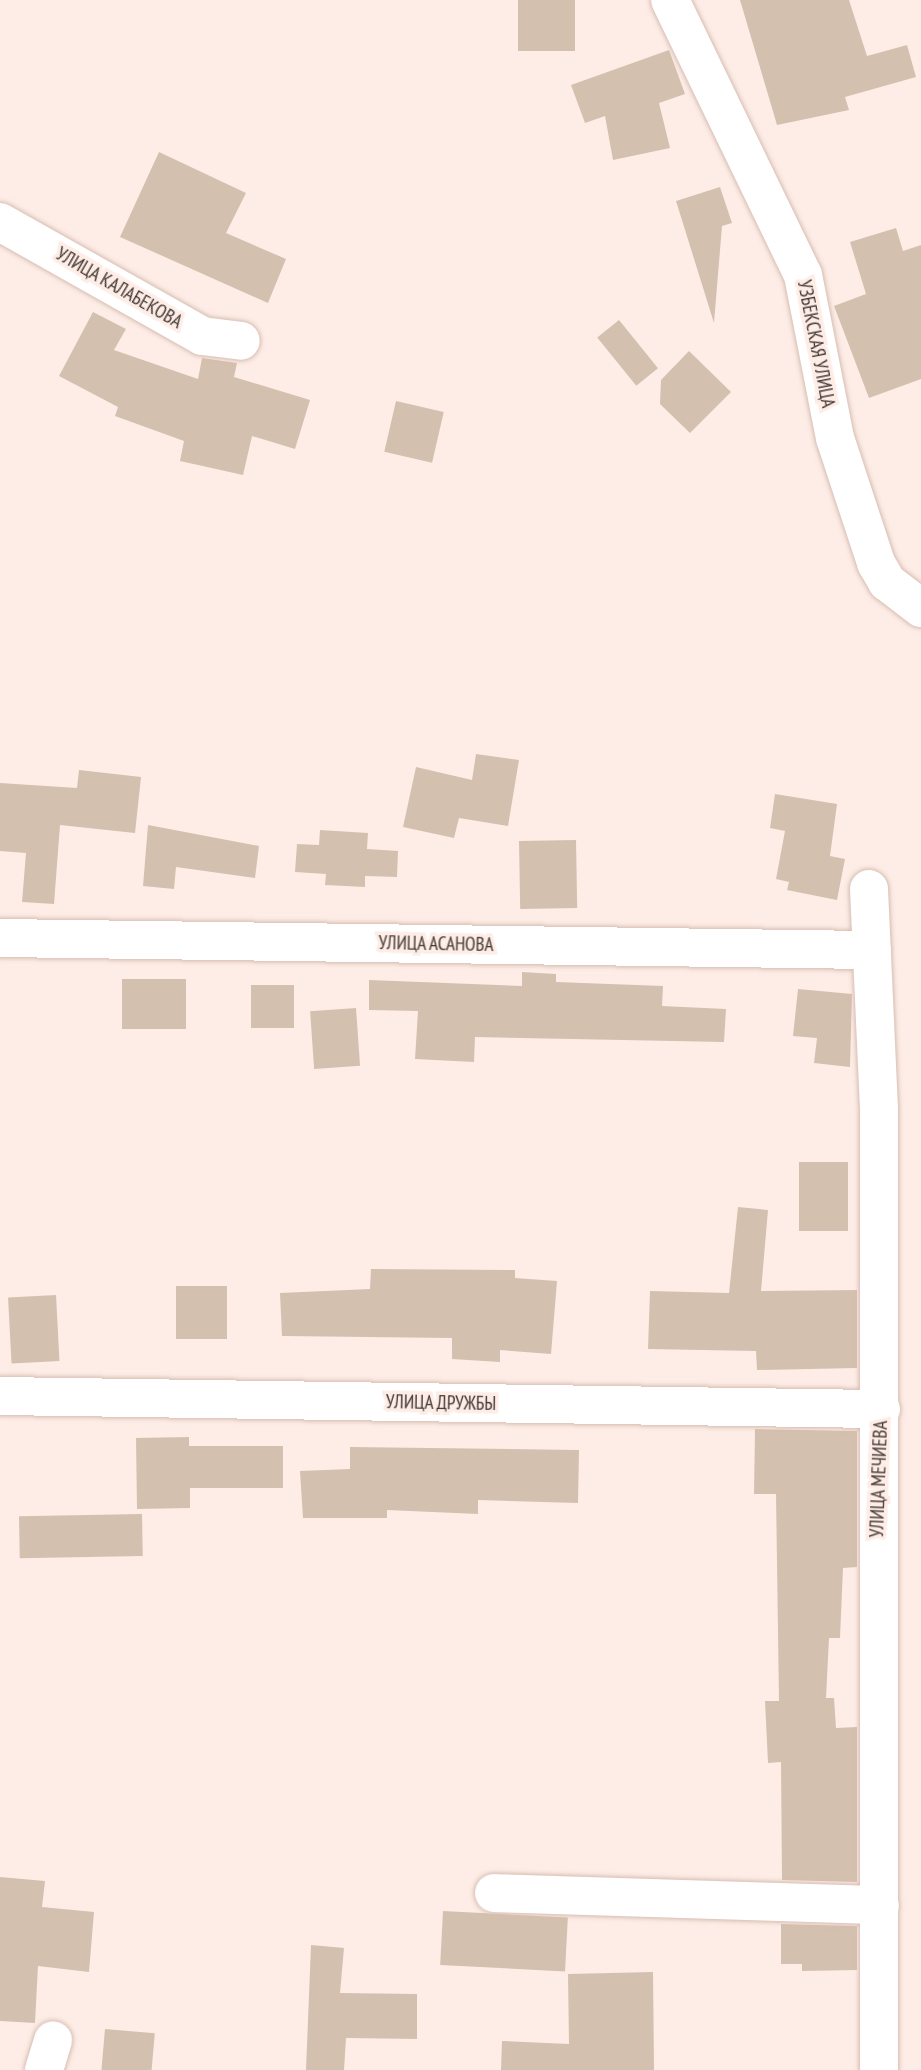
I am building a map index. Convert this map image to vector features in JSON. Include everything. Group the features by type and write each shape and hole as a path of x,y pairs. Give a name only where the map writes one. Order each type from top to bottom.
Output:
{"street":[{"name":"УЗБЕКСКАЯ УЛИЦА","path":"670,0 803,275 835,438 876,563 887,582 921,608"},
{"name":"УЛИЦА КАЛАБЕКОВА","path":"0,222 202,336 241,341"},
{"name":"УЛИЦА МЕЧИЕВА","path":"869,888 881,1409 879,2070"},
{"name":"УЛИЦА АСАНОВА","path":"0,938 872,950"},
{"name":"УЛИЦА ДРУЖБЫ","path":"0,1396 881,1409"},
{"path":"494,1893 880,1905"}],"building":[{"path":"518,0 575,0 575,51 518,51"},
{"path":"740,0 849,0 867,56 907,45 916,77 845,97 849,110 777,125"},
{"path":"669,50 685,94 659,103 670,148 613,160 605,116 585,123 571,85"},
{"path":"159,152 246,193 226,233 286,259 268,303 120,237"},
{"path":"720,187 732,223 722,226 714,323 676,201"},
{"path":"896,228 903,251 921,245 921,379 869,398 834,306 866,294 850,242"},
{"path":"93,312 126,329 114,350 198,379 202,358 237,363 234,377 310,400 295,449 252,436 243,475 180,461 184,441 115,416 118,407 59,376"},
{"path":"619,320 658,368 636,386 597,338"},
{"path":"689,351 731,392 690,433 660,404 661,380"},
{"path":"396,401 444,412 432,463 384,452"},
{"path":"476,754 519,760 508,826 459,818 454,838 403,827 416,767 472,780"},
{"path":"79,770 141,777 135,833 60,825 54,904 22,902 26,853 0,851 0,783 77,788"},
{"path":"775,794 837,804 830,856 845,859 837,900 787,890 789,882 776,879 785,831 770,828"},
{"path":"148,825 259,846 255,878 176,867 174,889 143,886"},
{"path":"320,830 368,833 367,849 398,851 397,877 365,876 365,887 325,885 326,874 295,872 297,844 319,845"},
{"path":"576,840 577,908 520,909 519,841"},
{"path":"522,972 556,974 556,982 663,986 662,1006 726,1009 724,1042 475,1037 474,1062 415,1059 418,1011 369,1010 369,980 522,986"},
{"path":"122,979 186,979 186,1029 122,1029"},
{"path":"251,985 294,985 294,1028 251,1028"},
{"path":"798,989 852,994 850,1067 814,1063 817,1038 793,1036"},
{"path":"356,1008 360,1066 314,1069 310,1011"},
{"path":"799,1162 848,1162 848,1231 799,1231"},
{"path":"738,1207 768,1210 761,1291 857,1290 857,1368 757,1370 756,1351 648,1349 650,1291 729,1293"},
{"path":"371,1269 515,1270 515,1278 557,1281 551,1354 500,1350 500,1362 452,1359 452,1338 282,1336 280,1293 370,1289"},
{"path":"176,1286 227,1286 227,1339 176,1339"},
{"path":"56,1295 59,1361 12,1363 8,1298"},
{"path":"755,1429 857,1431 857,1567 843,1568 840,1638 829,1638 826,1698 834,1698 836,1728 857,1727 857,1882 782,1880 781,1762 768,1763 765,1701 779,1701 776,1494 754,1494"},
{"path":"189,1437 189,1446 283,1446 283,1488 190,1488 190,1508 137,1509 136,1438"},
{"path":"350,1447 579,1450 578,1503 478,1500 478,1514 387,1510 387,1518 303,1518 300,1471 350,1469"},
{"path":"142,1514 143,1556 20,1558 19,1516"},
{"path":"0,1877 45,1881 42,1907 94,1912 89,1972 38,1966 35,2023 0,2021"},
{"path":"443,1911 568,1918 565,1971 440,1965"},
{"path":"781,1924 857,1926 857,1970 802,1971 802,1964 781,1964"},
{"path":"311,1945 344,1948 340,1993 417,1994 417,2039 346,2038 344,2070 306,2070"},
{"path":"653,1972 654,2070 501,2070 502,2041 569,2044 568,1974"},
{"path":"105,2029 155,2033 152,2070 101,2070"}]}
